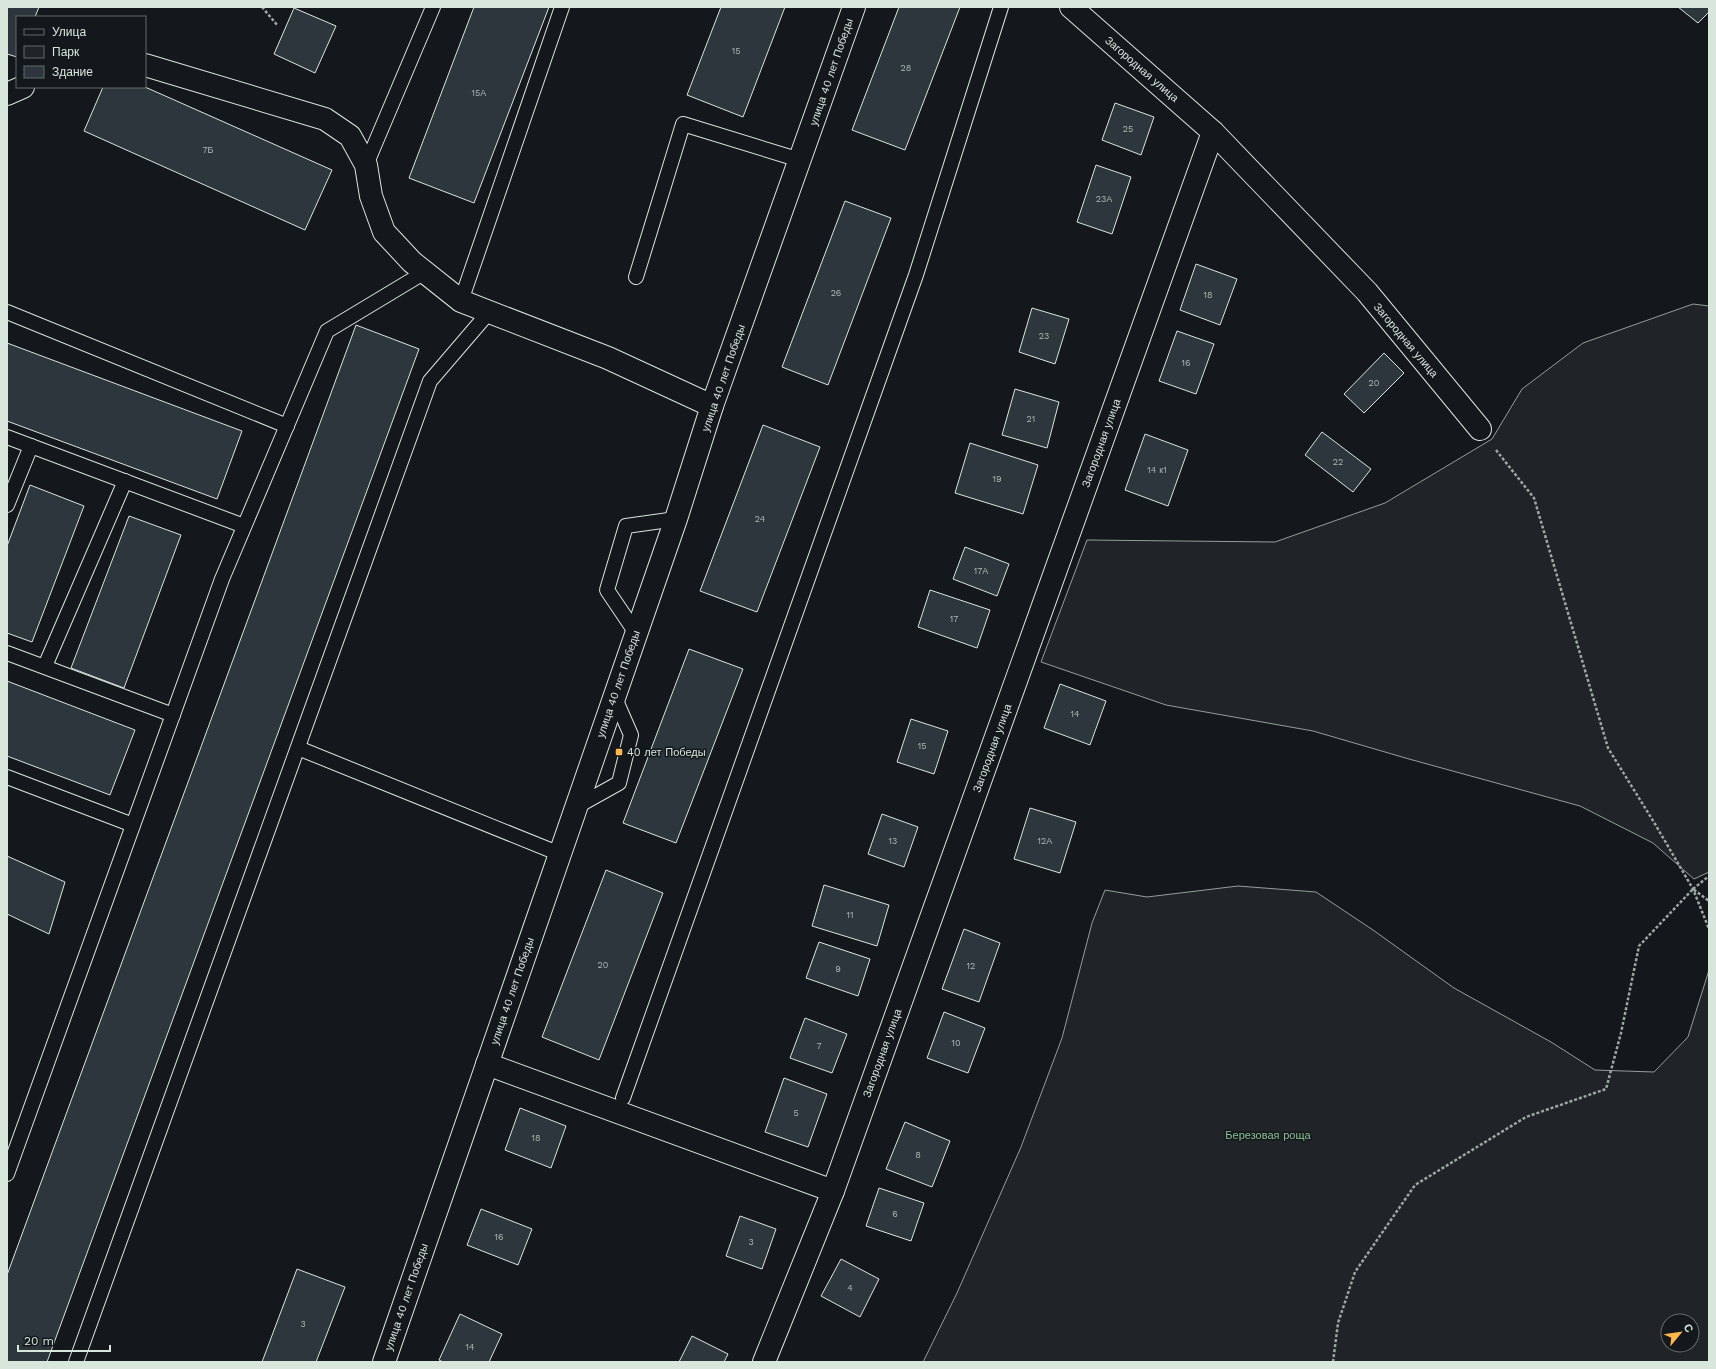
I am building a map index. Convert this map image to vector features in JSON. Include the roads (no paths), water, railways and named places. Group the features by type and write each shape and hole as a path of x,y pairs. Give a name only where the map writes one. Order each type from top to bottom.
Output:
{"street":[{"name":"улица 40 лет Победы","path":"384,1362 676,519 712,406 854,7"},
{"name":"Загородная улица","path":"1071,7 1213,132 1367,292 1480,429"},
{"path":"146,65 325,119 350,136 366,165 372,196 384,232 412,262 462,300 608,358 712,406"},
{"path":"7,94 21,88"},
{"name":"Загородная улица","path":"764,1362 833,1191 1213,132"},
{"path":"487,1064 833,1191"}],"lane":[{"path":"366,165 433,7"},
{"path":"462,300 562,7"},
{"path":"623,1098 916,275 1001,7"},
{"path":"636,277 683,124 800,160"},
{"path":"7,1174 222,579 327,331 425,272"},
{"path":"76,1362 430,381 490,311"},
{"path":"7,312 287,426"},
{"path":"7,437 244,526"},
{"path":"7,505 31,446"},
{"path":"45,666 125,481"},
{"path":"636,633 607,590 626,526 676,519"},
{"path":"7,653 173,715"},
{"path":"576,807 619,783 631,735 614,696"},
{"path":"298,748 560,854"},
{"path":"7,777 133,825"}],"place":[{"name":"40 лет Победы","path":"619,752"}],"park label":[{"name":"Березовая роща","path":"1268,1135"}]}
